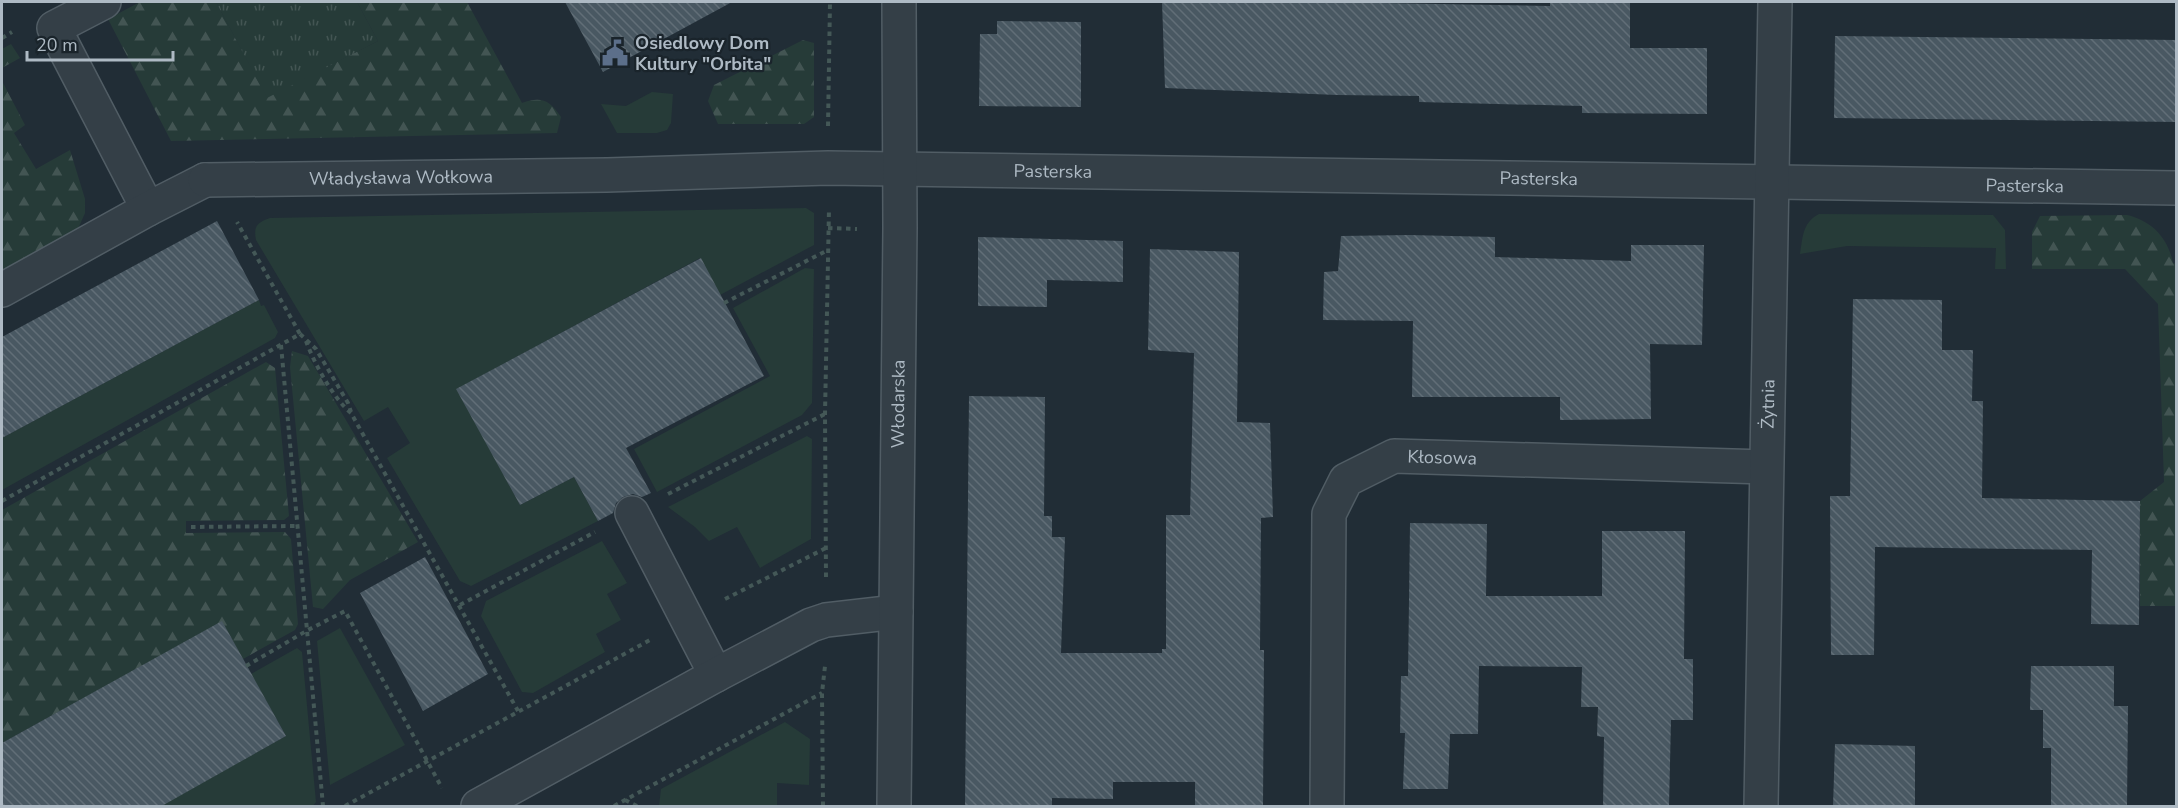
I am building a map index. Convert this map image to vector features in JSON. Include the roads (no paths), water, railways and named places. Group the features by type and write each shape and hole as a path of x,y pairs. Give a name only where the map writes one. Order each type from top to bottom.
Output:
{"street":[{"path":"104,2 54,28 148,209"},
{"name":"Włodarska","path":"894,807 899,2"},
{"name":"Żytnia","path":"1761,807 1775,2"},
{"name":"Władysława Wołkowa","path":"2,290 205,180 607,175 828,168 898,171"},
{"name":"Pasterska","path":"898,171 2176,188"},
{"name":"Kłosowa","path":"1327,807 1329,514 1346,480 1394,456 1766,467"},
{"path":"632,513 716,675"},
{"path":"463,802 811,625 826,620 896,612"}],"place":[{"name":"Osiedlowy Dom Kultury \"Orbita\"","path":"615,53"}]}
